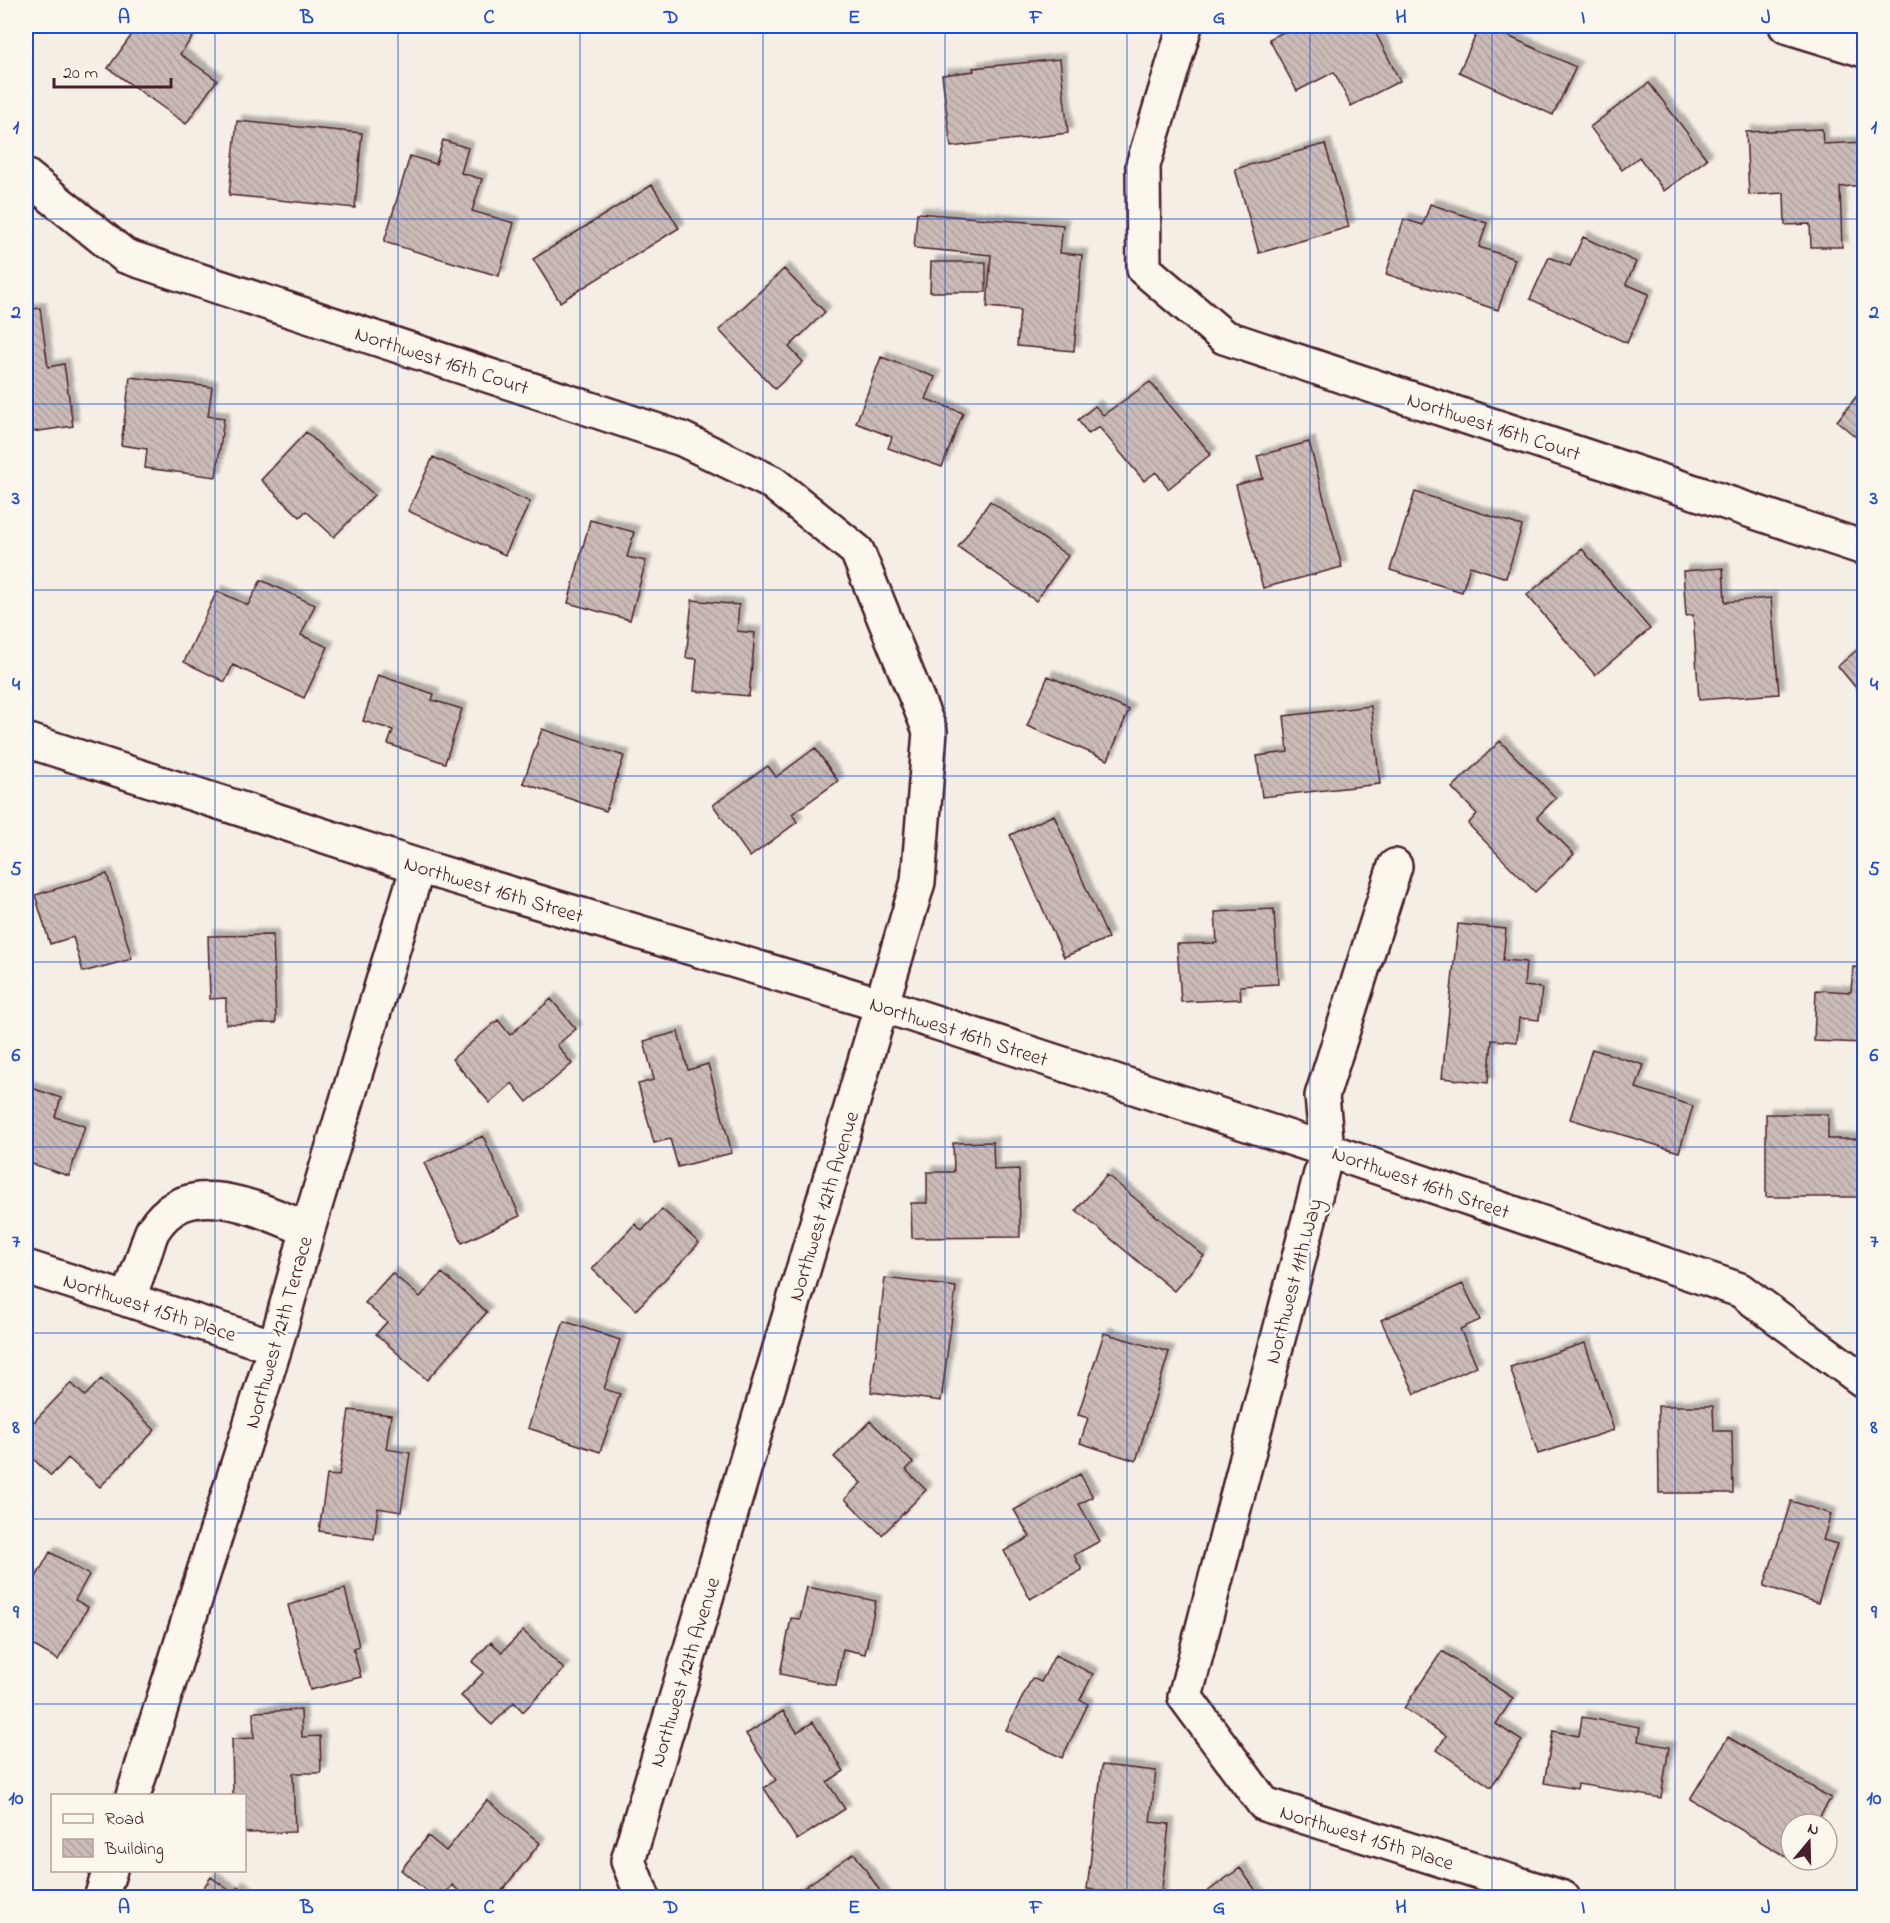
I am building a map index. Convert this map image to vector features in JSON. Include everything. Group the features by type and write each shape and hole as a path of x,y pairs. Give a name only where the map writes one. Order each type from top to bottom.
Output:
{"street":[{"name":"Northwest 16th Court","path":"1185,26 1143,165 1144,269 1224,337 1864,548"},
{"path":"1786,26 1864,50"},
{"name":"Northwest 16th Court","path":"26,176 125,256 682,439 773,483 857,551"},
{"name":"Northwest 12th Avenue","path":"642,1898 628,1862 918,882 930,732 857,551"},
{"name":"Northwest 16th Street","path":"26,740 418,866 882,1005 1327,1150 1740,1290 1864,1381"},
{"name":"Northwest 12th Terrace","path":"134,1794 275,1347 308,1228 418,866"},
{"name":"Northwest 11th Way","path":"1185,1697 1327,1150 1322,1096 1395,866"},
{"path":"128,1300 152,1231 166,1214 187,1203 212,1198 237,1202 308,1228"},
{"name":"Northwest 15th Place","path":"26,1267 275,1347"},
{"name":"Northwest 15th Place","path":"1185,1697 1264,1804 1563,1898"},
{"path":"102,1898 109,1872"}],"building":[{"path":"138,26 192,26 198,30 180,54 217,80 186,124 108,68"},
{"path":"1296,26 1372,26 1400,81 1351,106 1334,72 1297,91 1269,39"},
{"path":"1480,26 1486,26 1576,67 1553,115 1459,72"},
{"path":"1060,59 1068,133 951,147 942,75 974,71 973,68"},
{"path":"1649,83 1707,159 1664,191 1639,157 1622,170 1590,127"},
{"path":"237,121 362,133 355,208 229,195"},
{"path":"1822,129 1823,144 1864,142 1864,185 1840,187 1842,247 1811,247 1810,224 1785,225 1784,193 1749,195 1746,132"},
{"path":"443,140 468,148 461,173 482,179 472,211 514,223 499,276 384,242 410,156 436,164"},
{"path":"1325,144 1349,227 1259,253 1235,169"},
{"path":"652,185 679,228 560,302 533,259"},
{"path":"1430,204 1487,223 1479,247 1515,259 1498,310 1386,274 1404,219 1423,225"},
{"path":"917,213 1063,225 1060,253 1082,255 1074,351 1017,346 1020,310 987,307 991,255 914,248"},
{"path":"1583,237 1636,262 1626,284 1649,294 1627,343 1530,299 1549,257 1570,266"},
{"path":"931,262 986,262 986,292 930,292"},
{"path":"784,269 825,312 789,347 803,362 775,389 719,330"},
{"path":"40,308 48,367 64,364 73,426 26,433 26,310"},
{"path":"881,357 935,377 926,399 963,413 942,467 888,448 892,437 856,423"},
{"path":"130,377 212,387 208,416 224,418 216,477 145,468 147,449 121,445"},
{"path":"1150,382 1211,454 1168,489 1156,472 1144,481 1099,427 1088,434 1078,420 1095,406 1103,415"},
{"path":"1864,387 1864,444 1837,421"},
{"path":"306,432 374,495 334,537 306,511 300,517 261,480"},
{"path":"1309,442 1342,567 1263,588 1236,485 1263,478 1257,456"},
{"path":"433,457 530,502 505,555 408,511"},
{"path":"1415,492 1522,526 1506,578 1470,566 1462,592 1390,570"},
{"path":"990,501 1068,556 1036,601 958,547"},
{"path":"590,520 634,532 627,557 646,561 630,620 568,603"},
{"path":"1582,549 1650,629 1595,675 1527,595"},
{"path":"1723,568 1725,602 1771,598 1779,694 1699,700 1693,615 1686,616 1683,571"},
{"path":"261,580 315,605 301,635 328,647 304,698 233,665 225,682 184,662 217,591 248,605"},
{"path":"692,600 739,605 737,631 755,633 749,696 694,691 697,659 686,658"},
{"path":"1864,644 1864,698 1838,666"},
{"path":"378,675 434,694 432,700 462,709 445,763 388,744 393,730 363,721"},
{"path":"1048,676 1129,710 1108,760 1027,726"},
{"path":"1371,706 1380,784 1262,797 1257,756 1288,752 1284,716"},
{"path":"542,729 624,756 606,811 523,783"},
{"path":"1500,741 1556,798 1537,817 1574,854 1535,892 1468,824 1477,814 1452,788"},
{"path":"815,748 838,781 792,814 797,822 750,857 713,805 768,766 776,777"},
{"path":"1054,815 1108,938 1064,957 1010,835"},
{"path":"107,874 132,959 83,972 73,937 50,944 35,895"},
{"path":"1274,909 1278,984 1240,986 1241,999 1181,1002 1177,944 1217,943 1215,912"},
{"path":"1458,924 1506,929 1503,960 1526,962 1524,986 1542,988 1539,1020 1519,1018 1517,1042 1492,1040 1488,1083 1442,1078"},
{"path":"273,935 276,1023 226,1024 226,998 210,999 208,936"},
{"path":"1853,967 1864,968 1864,1043 1814,1041 1816,990 1851,992"},
{"path":"551,999 576,1029 557,1045 572,1064 527,1102 512,1083 490,1103 452,1059 498,1020 510,1035"},
{"path":"678,1032 688,1070 708,1064 732,1153 678,1167 670,1139 654,1143 638,1084 654,1080 644,1041"},
{"path":"1592,1049 1644,1065 1636,1088 1693,1106 1679,1152 1570,1119"},
{"path":"26,1086 61,1098 55,1117 85,1126 69,1176 26,1162"},
{"path":"1766,1114 1828,1114 1828,1139 1864,1139 1864,1197 1766,1197"},
{"path":"483,1136 520,1216 462,1243 424,1163"},
{"path":"993,1142 994,1170 1019,1169 1020,1237 912,1238 911,1203 927,1203 927,1172 954,1172 953,1143"},
{"path":"1107,1175 1204,1256 1174,1291 1076,1210"},
{"path":"662,1209 699,1243 636,1310 592,1269 635,1224 642,1231"},
{"path":"392,1273 420,1297 442,1273 487,1312 427,1380 376,1334 387,1322 365,1303"},
{"path":"885,1278 956,1287 941,1401 871,1392"},
{"path":"1463,1284 1480,1320 1460,1329 1477,1366 1415,1394 1381,1320"},
{"path":"564,1321 620,1340 604,1389 620,1394 600,1452 528,1428"},
{"path":"1104,1333 1169,1352 1136,1461 1080,1443 1088,1418 1078,1415"},
{"path":"1585,1343 1614,1430 1538,1454 1510,1367"},
{"path":"101,1379 155,1430 100,1487 68,1458 51,1476 26,1452 26,1430 71,1383 85,1396"},
{"path":"1658,1406 1713,1406 1714,1431 1732,1431 1733,1493 1659,1493"},
{"path":"349,1410 391,1415 386,1449 410,1453 401,1512 378,1508 374,1539 319,1531 327,1475 339,1476"},
{"path":"870,1421 913,1463 906,1470 926,1490 882,1535 845,1499 861,1483 834,1457"},
{"path":"1080,1474 1093,1497 1079,1504 1100,1541 1074,1555 1082,1570 1030,1599 1004,1551 1030,1537 1014,1510"},
{"path":"1791,1501 1831,1514 1823,1540 1837,1544 1818,1603 1764,1586"},
{"path":"50,1552 89,1575 75,1600 88,1607 58,1660 26,1641 26,1574 35,1579"},
{"path":"807,1587 876,1601 865,1654 843,1649 836,1686 780,1674 791,1618 800,1619"},
{"path":"345,1589 359,1646 353,1648 361,1677 310,1690 288,1605"},
{"path":"523,1631 564,1669 523,1712 514,1702 492,1725 461,1696 484,1672 472,1662 491,1642 502,1652"},
{"path":"1442,1651 1513,1698 1496,1724 1522,1741 1491,1787 1437,1750 1446,1736 1404,1708"},
{"path":"1055,1655 1093,1674 1080,1700 1088,1704 1062,1758 1006,1730 1032,1678 1041,1682"},
{"path":"301,1710 302,1737 320,1736 321,1773 293,1773 295,1832 246,1833 246,1794 233,1794 232,1739 254,1738 253,1712"},
{"path":"783,1711 797,1732 813,1722 844,1771 827,1782 845,1809 797,1840 764,1788 776,1780 746,1734"},
{"path":"1582,1717 1640,1727 1638,1741 1669,1747 1661,1798 1578,1784 1577,1789 1544,1783 1553,1731 1579,1736"},
{"path":"1728,1737 1831,1798 1822,1812 1779,1812 1779,1853 1690,1799"},
{"path":"1102,1765 1156,1771 1150,1822 1169,1824 1161,1898 1087,1889"},
{"path":"487,1800 540,1843 496,1898 467,1898 452,1885 442,1898 435,1898 401,1870 428,1836 446,1851"},
{"path":"854,1853 885,1898 789,1898"},
{"path":"1240,1868 1261,1898 1211,1898 1207,1892"},
{"path":"211,1877 233,1893 238,1886 254,1898 196,1898"}]}
